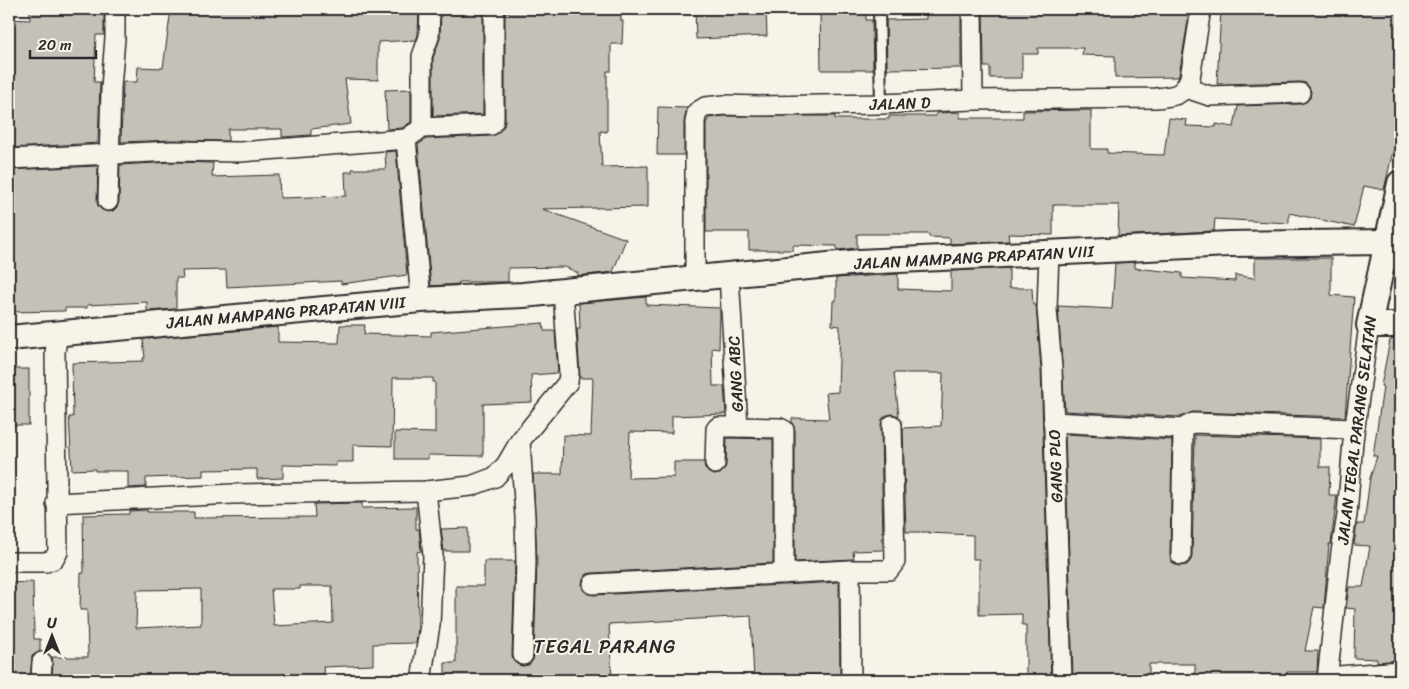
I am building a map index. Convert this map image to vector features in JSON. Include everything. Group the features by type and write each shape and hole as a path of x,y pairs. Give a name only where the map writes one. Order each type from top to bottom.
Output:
{"street":[{"path":"108,201 115,9"},
{"path":"422,128 422,56 429,37 430,9"},
{"path":"9,159 173,151 240,152 406,140 422,128 491,125 493,123 494,9"},
{"path":"972,9 973,100"},
{"path":"1201,9 1190,78 1186,88 1210,96 1300,93"},
{"name":"JALAN D","path":"695,278 695,122 697,112 705,107 724,105 881,104 973,100 1156,98 1174,96 1186,88"},
{"path":"406,140 421,300"},
{"name":"JALAN TEGAL PARANG SELATAN","path":"1327,679 1340,552 1347,515 1354,429 1368,325 1400,183"},
{"name":"JALAN MAMPANG PRAPATAN VIII","path":"9,338 421,300 563,291 859,262 1229,244 1386,242"},
{"name":"GANG PLO","path":"1049,252 1047,309 1052,368 1062,680"},
{"name":"GANG ABC","path":"729,275 738,427 780,428 784,430 784,574"},
{"path":"56,503 233,494 426,491 471,486 495,477 506,465 520,441 568,382 563,291"},
{"path":"1368,325 1400,325"},
{"path":"9,562 46,562 54,559 58,552 55,352 58,333"},
{"path":"1053,422 1185,429"},
{"path":"1181,554 1183,432 1187,426 1193,423 1354,429"},
{"path":"593,584 850,570 889,570 895,562 892,425"},
{"path":"715,464 716,429 718,427 738,427"},
{"path":"520,441 525,526 523,655"},
{"path":"421,680 430,625 433,555 426,491"},
{"path":"850,570 851,680"},
{"path":"1327,679 1400,671"}],"lane":[{"path":"879,9 881,104"}],"building":[{"path":"30,9 104,9 104,35 96,35 94,82 100,82 98,143 9,148 9,19 30,20"},
{"path":"171,9 419,9 418,35 416,40 378,42 378,80 345,79 351,124 311,129 311,135 282,137 282,129 228,129 228,141 173,140 121,142 123,82 137,82 138,67 163,68"},
{"path":"441,9 478,9 478,12 483,12 483,114 433,116 433,58 440,38"},
{"path":"560,9 621,9 621,21 623,21 622,44 611,44 611,71 607,71 607,132 600,131 602,167 648,166 648,207 542,209 626,239 613,272 578,276 578,273 565,267 508,268 508,282 459,282 459,284 431,286 418,145 426,139 491,136 497,134 504,126 505,120 505,12"},
{"path":"695,9 766,9 767,36 696,39"},
{"path":"820,9 866,9 866,20 872,20 873,70 821,70"},
{"path":"926,9 961,9 961,68 887,69 886,20 926,19"},
{"path":"983,9 1188,9 1188,21 1179,75 1178,77 1115,78 1115,56 1082,55 1083,48 1038,48 1038,54 1022,54 1022,78 990,78 990,67 984,67"},
{"path":"1221,9 1400,9 1400,132 1392,155 1384,190 1364,186 1354,227 1289,213 1289,223 1215,219 1214,231 1118,236 1119,205 1053,205 1053,235 1008,234 1009,241 950,244 950,238 929,237 929,234 857,234 857,248 837,250 837,246 793,245 793,250 749,250 749,232 706,232 706,123 709,118 724,116 835,116 835,119 889,119 889,116 936,116 936,113 960,112 960,118 1023,118 1023,111 1091,110 1091,149 1107,149 1107,153 1164,155 1169,118 1187,120 1186,126 1216,127 1216,124 1234,127 1238,106 1300,104 1306,102 1310,98 1311,92 1306,83 1217,84"},
{"path":"411,89 411,122 402,128 387,129 385,90"},
{"path":"658,107 687,108 684,122 684,155 657,155"},
{"path":"396,151 407,275 341,284 341,281 227,287 226,270 182,271 183,278 176,278 176,309 147,311 147,302 87,305 87,308 65,308 65,311 9,312 9,170 98,166 98,206 108,212 113,211 119,202 120,165 173,162 213,163 212,177 279,175 280,198 346,196 345,172 352,172 352,169 386,169 385,152"},
{"path":"1255,258 1331,258 1331,295 1354,297 1345,417 1193,412 1180,417 1065,411 1058,306 1112,309 1115,263 1135,262 1135,268 1182,273 1182,278 1235,281 1235,275 1255,278"},
{"path":"1009,268 1009,288 1032,288 1033,305 1036,305 1041,369 1051,680 1026,680 1026,625 1022,625 1022,614 979,615 979,559 973,559 973,535 906,532 903,428 941,426 943,373 894,373 899,416 887,415 882,419 881,425 883,550 853,551 854,559 795,562 795,430 792,418 829,419 826,393 838,392 840,326 832,325 833,301 836,301 836,278 898,274 898,289 951,291 951,271"},
{"path":"646,297 646,305 720,308 719,349 712,348 713,386 724,386 726,414 672,416 672,433 630,432 628,478 674,477 674,462 704,462 705,469 709,473 714,475 720,474 726,465 727,438 773,439 773,563 592,573 587,574 583,579 583,590 588,594 594,595 839,582 840,676 793,675 793,680 754,680 751,616 609,624 612,680 445,680 445,663 456,663 456,586 484,586 484,561 515,561 513,661 522,666 529,665 533,660 537,562 533,474 562,474 563,435 591,436 593,378 580,378 577,329 580,329 579,303"},
{"path":"543,323 544,331 555,331 558,373 531,375 532,402 483,404 483,456 428,455 428,459 395,459 395,432 435,433 435,382 433,382 433,378 393,378 392,446 353,445 353,462 336,462 336,466 283,465 283,478 257,479 257,469 203,470 203,476 146,478 146,487 128,488 128,471 72,470 69,417 73,417 72,363 143,361 143,358 145,358 143,339 278,327 278,342 339,343 340,325 365,325 364,334 431,336 431,332"},
{"path":"1400,339 1400,660 1377,662 1377,659 1354,658 1355,609 1346,608 1349,587 1363,587 1370,546 1354,545 1357,524 1364,524 1370,478 1377,456 1373,456 1383,387 1381,386 1390,340"},
{"path":"9,369 29,369 29,425 9,425"},
{"path":"1065,434 1172,440 1170,555 1171,561 1180,566 1187,565 1192,555 1195,435 1320,439 1320,467 1330,467 1329,495 1337,495 1331,544 1329,544 1324,608 1314,607 1305,651 1318,651 1317,672 1287,672 1287,680 1195,680 1195,664 1149,664 1149,680 1107,680 1073,677"},
{"path":"362,503 362,508 416,507 416,529 419,529 421,551 417,552 418,628 416,643 373,644 373,665 323,667 324,675 277,678 277,680 52,680 52,657 88,657 87,610 80,610 81,573 84,573 83,515 129,514 129,511 147,510 147,512 194,512 194,518 315,517 314,504","holes":["300,586 332,586 333,623 274,626 271,589 300,589","201,589 201,625 136,628 137,590"]},
{"path":"468,528 468,551 444,551 441,529"},
{"path":"33,582 34,639 40,639 40,651 32,656 30,680 9,680 9,583"}],"district":[{"name":"TEGAL PARANG","path":"605,646"}]}
